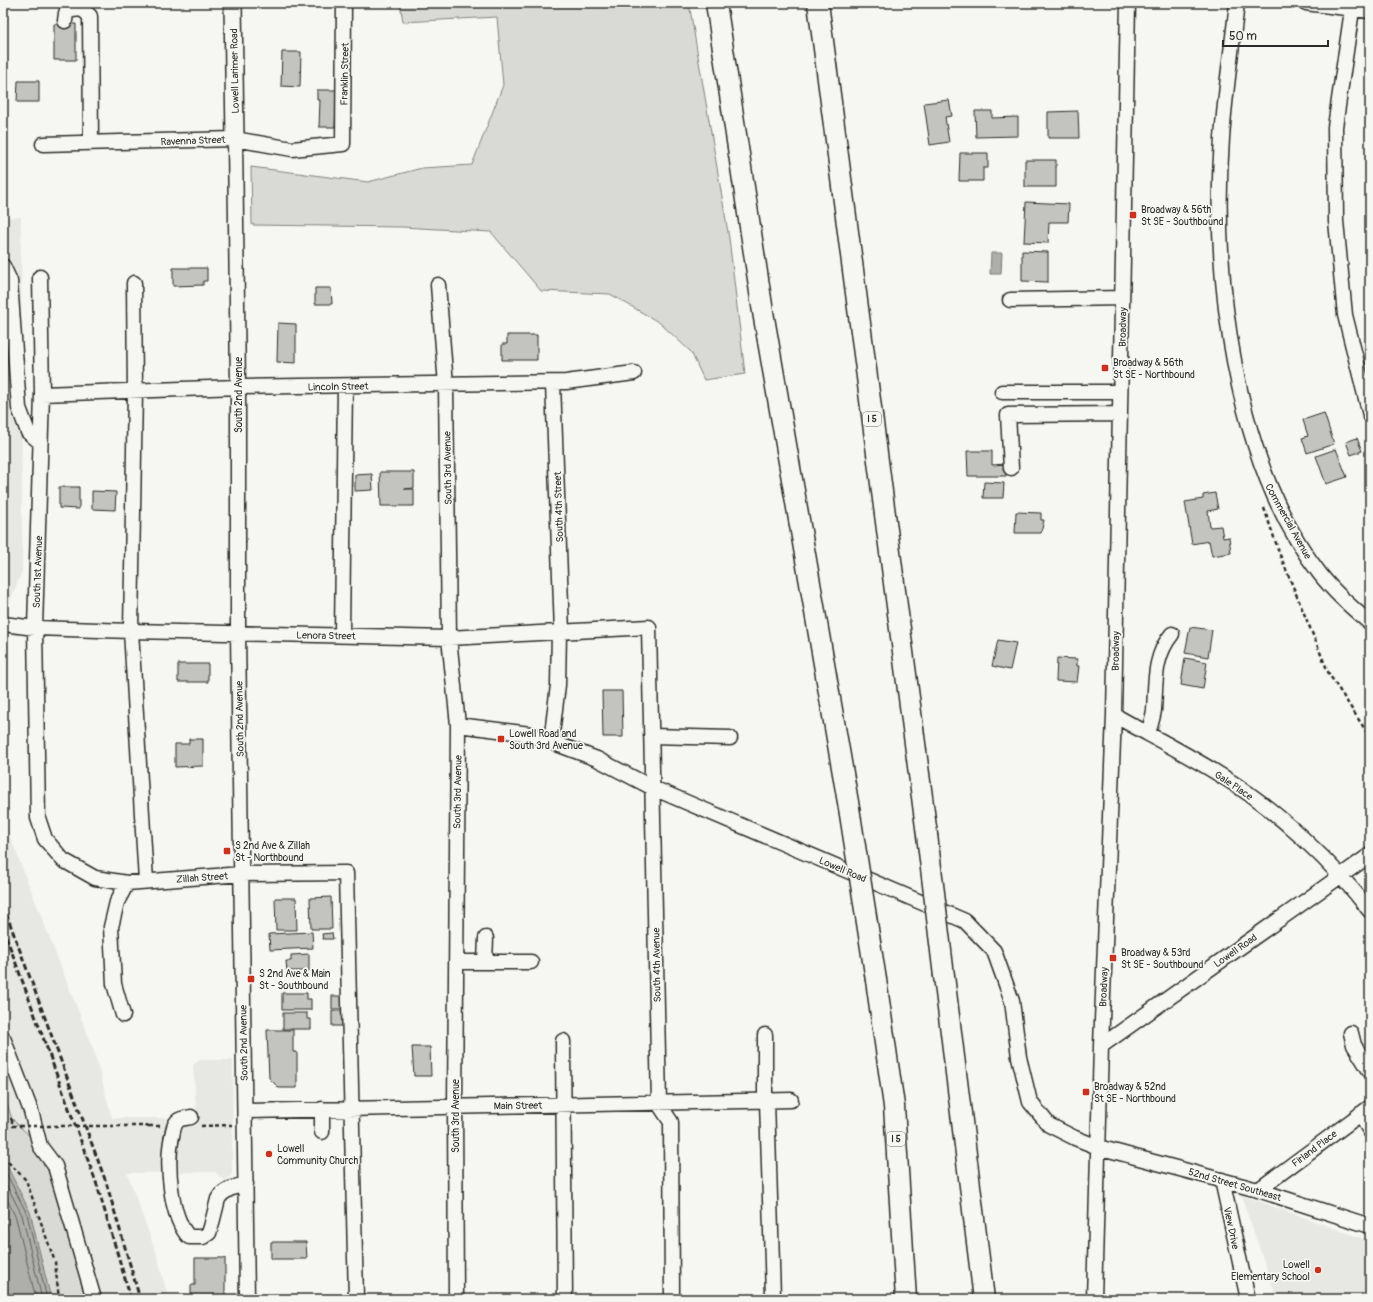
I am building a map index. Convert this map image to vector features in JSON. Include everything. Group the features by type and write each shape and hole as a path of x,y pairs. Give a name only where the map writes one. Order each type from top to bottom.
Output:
{"highway":[{"name":"I 5","path":"716,3 763,312 849,808 876,980 894,1106 906,1299"},
{"name":"I 5","path":"818,3 927,835 984,1299"}],"main road":[{"name":"Lowell Larimer Road","path":"232,3 235,138"}],"street":[{"name":"Franklin Street","path":"343,144 344,3"},
{"name":"Broadway","path":"1094,1299 1101,1046 1114,715 1128,3"},
{"name":"Commercial Avenue","path":"1237,3 1222,139 1220,206 1223,273 1234,356 1245,412 1260,464 1270,489 1305,553 1321,576 1370,623"},
{"path":"1306,3 1353,6 1370,12"},
{"path":"1353,6 1335,127 1336,221 1345,315 1370,415"},
{"path":"65,21 66,13 72,10 82,9 90,16 92,142"},
{"name":"Ravenna Street","path":"43,144 235,138 292,149 343,144"},
{"name":"South 2nd Avenue","path":"235,138 238,387 238,633 247,1299"},
{"path":"3,266 10,281 19,408 28,432 40,442"},
{"name":"South 1st Avenue","path":"40,277 42,394 35,628 38,818 45,839 63,860"},
{"path":"134,282 135,391 131,631 146,881"},
{"name":"South 3rd Avenue","path":"438,285 446,385 449,638 458,725 455,1106 456,1299"},
{"path":"1010,300 1122,298"},
{"name":"Lincoln Street","path":"42,394 238,387 553,383 634,374"},
{"name":"South 4th Street","path":"551,742 558,685 560,632 553,383"},
{"path":"342,635 346,386"},
{"path":"1002,392 1120,392"},
{"path":"1011,468 1008,415 1120,414"},
{"name":"Lenora Street","path":"3,624 35,628 449,638 649,627"},
{"name":"South 4th Avenue","path":"649,627 659,1104"},
{"path":"1148,734 1154,710 1156,666 1164,644 1172,634"},
{"name":"Gale Place","path":"1114,715 1226,778 1278,817 1341,875 1370,911"},
{"name":"Lowell Road","path":"458,725 530,734 597,759 653,788 965,921 994,951 1012,1001 1019,1057 1030,1102 1049,1125 1075,1138 1098,1147"},
{"path":"651,736 730,738"},
{"name":"Lowell Road","path":"1101,1046 1370,855"},
{"name":"Zillah Street","path":"63,860 95,878 127,883 241,874 346,873 351,1109"},
{"path":"123,1014 114,984 111,927 117,902 127,883"},
{"path":"485,962 486,938"},
{"path":"456,962 531,962"},
{"path":"1351,1033 1354,1045 1370,1071"},
{"path":"764,1035 772,1296"},
{"path":"3,1038 31,1111 40,1146 55,1166 94,1299"},
{"path":"563,1041 562,1105 565,1299"},
{"name":"Main Street","path":"245,1111 455,1106 659,1104 791,1100"},
{"path":"659,1104 671,1122 672,1299"},
{"path":"322,1109 322,1132"},
{"path":"351,1109 356,1299"},
{"path":"1365,1111 1370,1131"},
{"name":"Firland Place","path":"1258,1190 1365,1111"},
{"path":"191,1117 179,1120 174,1126 169,1157 170,1180 177,1215 184,1231 189,1237 204,1237 209,1233 218,1199 221,1194 227,1190 246,1184"},
{"name":"52nd Street Southeast","path":"1098,1147 1258,1190 1370,1226"},
{"name":"View Drive","path":"1222,1180 1248,1299"}],"path":[{"path":"1262,503 1280,555 1329,674 1370,737"},
{"path":"3,1119 12,1119 12,1126 149,1126"},
{"path":"3,1157 26,1180 55,1262 59,1299"}],"shaded area":[{"path":"400,3 689,3 729,238 745,374 704,380 691,352 660,323 610,294 541,291 491,232 402,227 252,225 251,167 368,182 422,168 472,165 503,85 497,17 403,22"},
{"path":"21,217 22,571 5,614 3,614 3,218"},
{"path":"3,819 94,1051 112,1118 197,1118 193,1065 200,1060 233,1060 232,1174 225,1181 215,1172 127,1173 158,1258 168,1299 94,1299 40,1146 12,1119 3,1091"},
{"path":"3,1091 12,1119 40,1146 55,1166 94,1299 3,1299"},
{"name":"Lowell Elementary School","path":"1241,1195 1370,1241 1370,1299 1277,1299"}],"water":[{"path":"991,253 1002,253 1001,274 990,274"},
{"path":"3,1158 30,1212 51,1299 12,1299 3,1290"}],"building":[{"path":"54,24 76,24 76,60 54,60"},
{"path":"282,52 301,52 300,87 281,86"},
{"path":"18,81 39,81 39,102 17,102"},
{"path":"317,90 337,90 335,127 319,127 320,100 317,100"},
{"path":"949,100 952,116 945,117 949,142 930,145 924,103"},
{"path":"975,111 992,111 992,118 1018,117 1018,136 976,137"},
{"path":"1078,111 1079,138 1048,138 1048,112"},
{"path":"960,153 988,153 988,168 983,168 983,181 959,181"},
{"path":"1025,160 1056,160 1056,187 1025,187"},
{"path":"1026,202 1069,204 1068,222 1049,222 1048,243 1024,242"},
{"path":"1022,251 1048,252 1048,282 1022,281"},
{"path":"173,268 207,268 207,281 203,281 203,285 173,286"},
{"path":"315,288 331,288 332,304 315,304"},
{"path":"278,323 296,324 296,363 277,362"},
{"path":"507,335 537,335 537,360 502,360 502,344 507,344"},
{"path":"1324,413 1334,444 1307,453 1302,438 1308,436 1303,420"},
{"path":"1357,438 1362,451 1351,455 1346,442"},
{"path":"1336,449 1347,477 1326,484 1316,456"},
{"path":"967,451 992,451 992,465 1006,464 1006,476 968,476"},
{"path":"380,472 414,472 414,488 404,489 414,489 414,506 381,506"},
{"path":"372,474 373,490 355,491 355,475"},
{"path":"984,482 1004,483 1003,498 983,498"},
{"path":"59,487 79,487 79,509 59,508"},
{"path":"92,491 116,492 115,510 92,509"},
{"path":"1215,493 1218,509 1208,511 1210,527 1221,526 1223,538 1229,537 1231,553 1212,556 1209,541 1192,544 1185,502 1203,499 1203,495"},
{"path":"1016,512 1041,513 1041,520 1044,520 1041,533 1015,533"},
{"path":"1190,627 1212,630 1208,657 1185,653"},
{"path":"998,640 1016,643 1010,670 992,666"},
{"path":"1057,658 1077,659 1077,666 1079,666 1077,682 1056,681"},
{"path":"1185,658 1207,662 1203,689 1181,685"},
{"path":"178,664 208,664 208,682 178,682"},
{"path":"602,691 622,691 623,737 603,737"},
{"path":"189,739 203,739 203,766 175,767 175,744 189,744"},
{"path":"331,897 332,929 311,929 310,898"},
{"path":"275,898 296,898 297,930 276,930"},
{"path":"312,932 313,948 270,950 269,934"},
{"path":"332,933 333,939 323,939 322,934"},
{"path":"309,954 309,971 287,971 286,961 291,961 291,955"},
{"path":"282,993 307,993 307,999 311,999 311,1010 282,1010"},
{"path":"332,996 343,996 343,1009 332,1009"},
{"path":"332,1011 343,1011 343,1026 332,1026"},
{"path":"283,1013 307,1013 307,1019 311,1019 311,1029 283,1029"},
{"path":"267,1030 293,1030 293,1052 297,1052 297,1088 279,1088 269,1078"},
{"path":"412,1047 430,1047 431,1076 414,1076"},
{"path":"271,1242 306,1242 307,1259 271,1259"},
{"path":"195,1258 225,1258 225,1299 191,1298 191,1285 195,1285"}],"railway":[{"path":"3,905 106,1182 140,1299"},
{"path":"3,928 97,1185 131,1299"}],"place":[{"name":"Broadway & 56th St SE - Southbound","path":"1133,215"},
{"name":"Broadway & 56th St SE - Northbound","path":"1105,368"},
{"name":"Lowell Road and South 3rd Avenue","path":"501,739"},
{"name":"S 2nd Ave & Zillah St - Northbound","path":"227,851"},
{"name":"Broadway & 53rd St SE - Southbound","path":"1113,958"},
{"name":"S 2nd Ave & Main St - Southbound","path":"251,979"},
{"name":"Broadway & 52nd St SE - Northbound","path":"1086,1092"},
{"name":"Lowell Community Church","path":"269,1154"},
{"name":"Lowell Elementary School","path":"1318,1270"}]}
